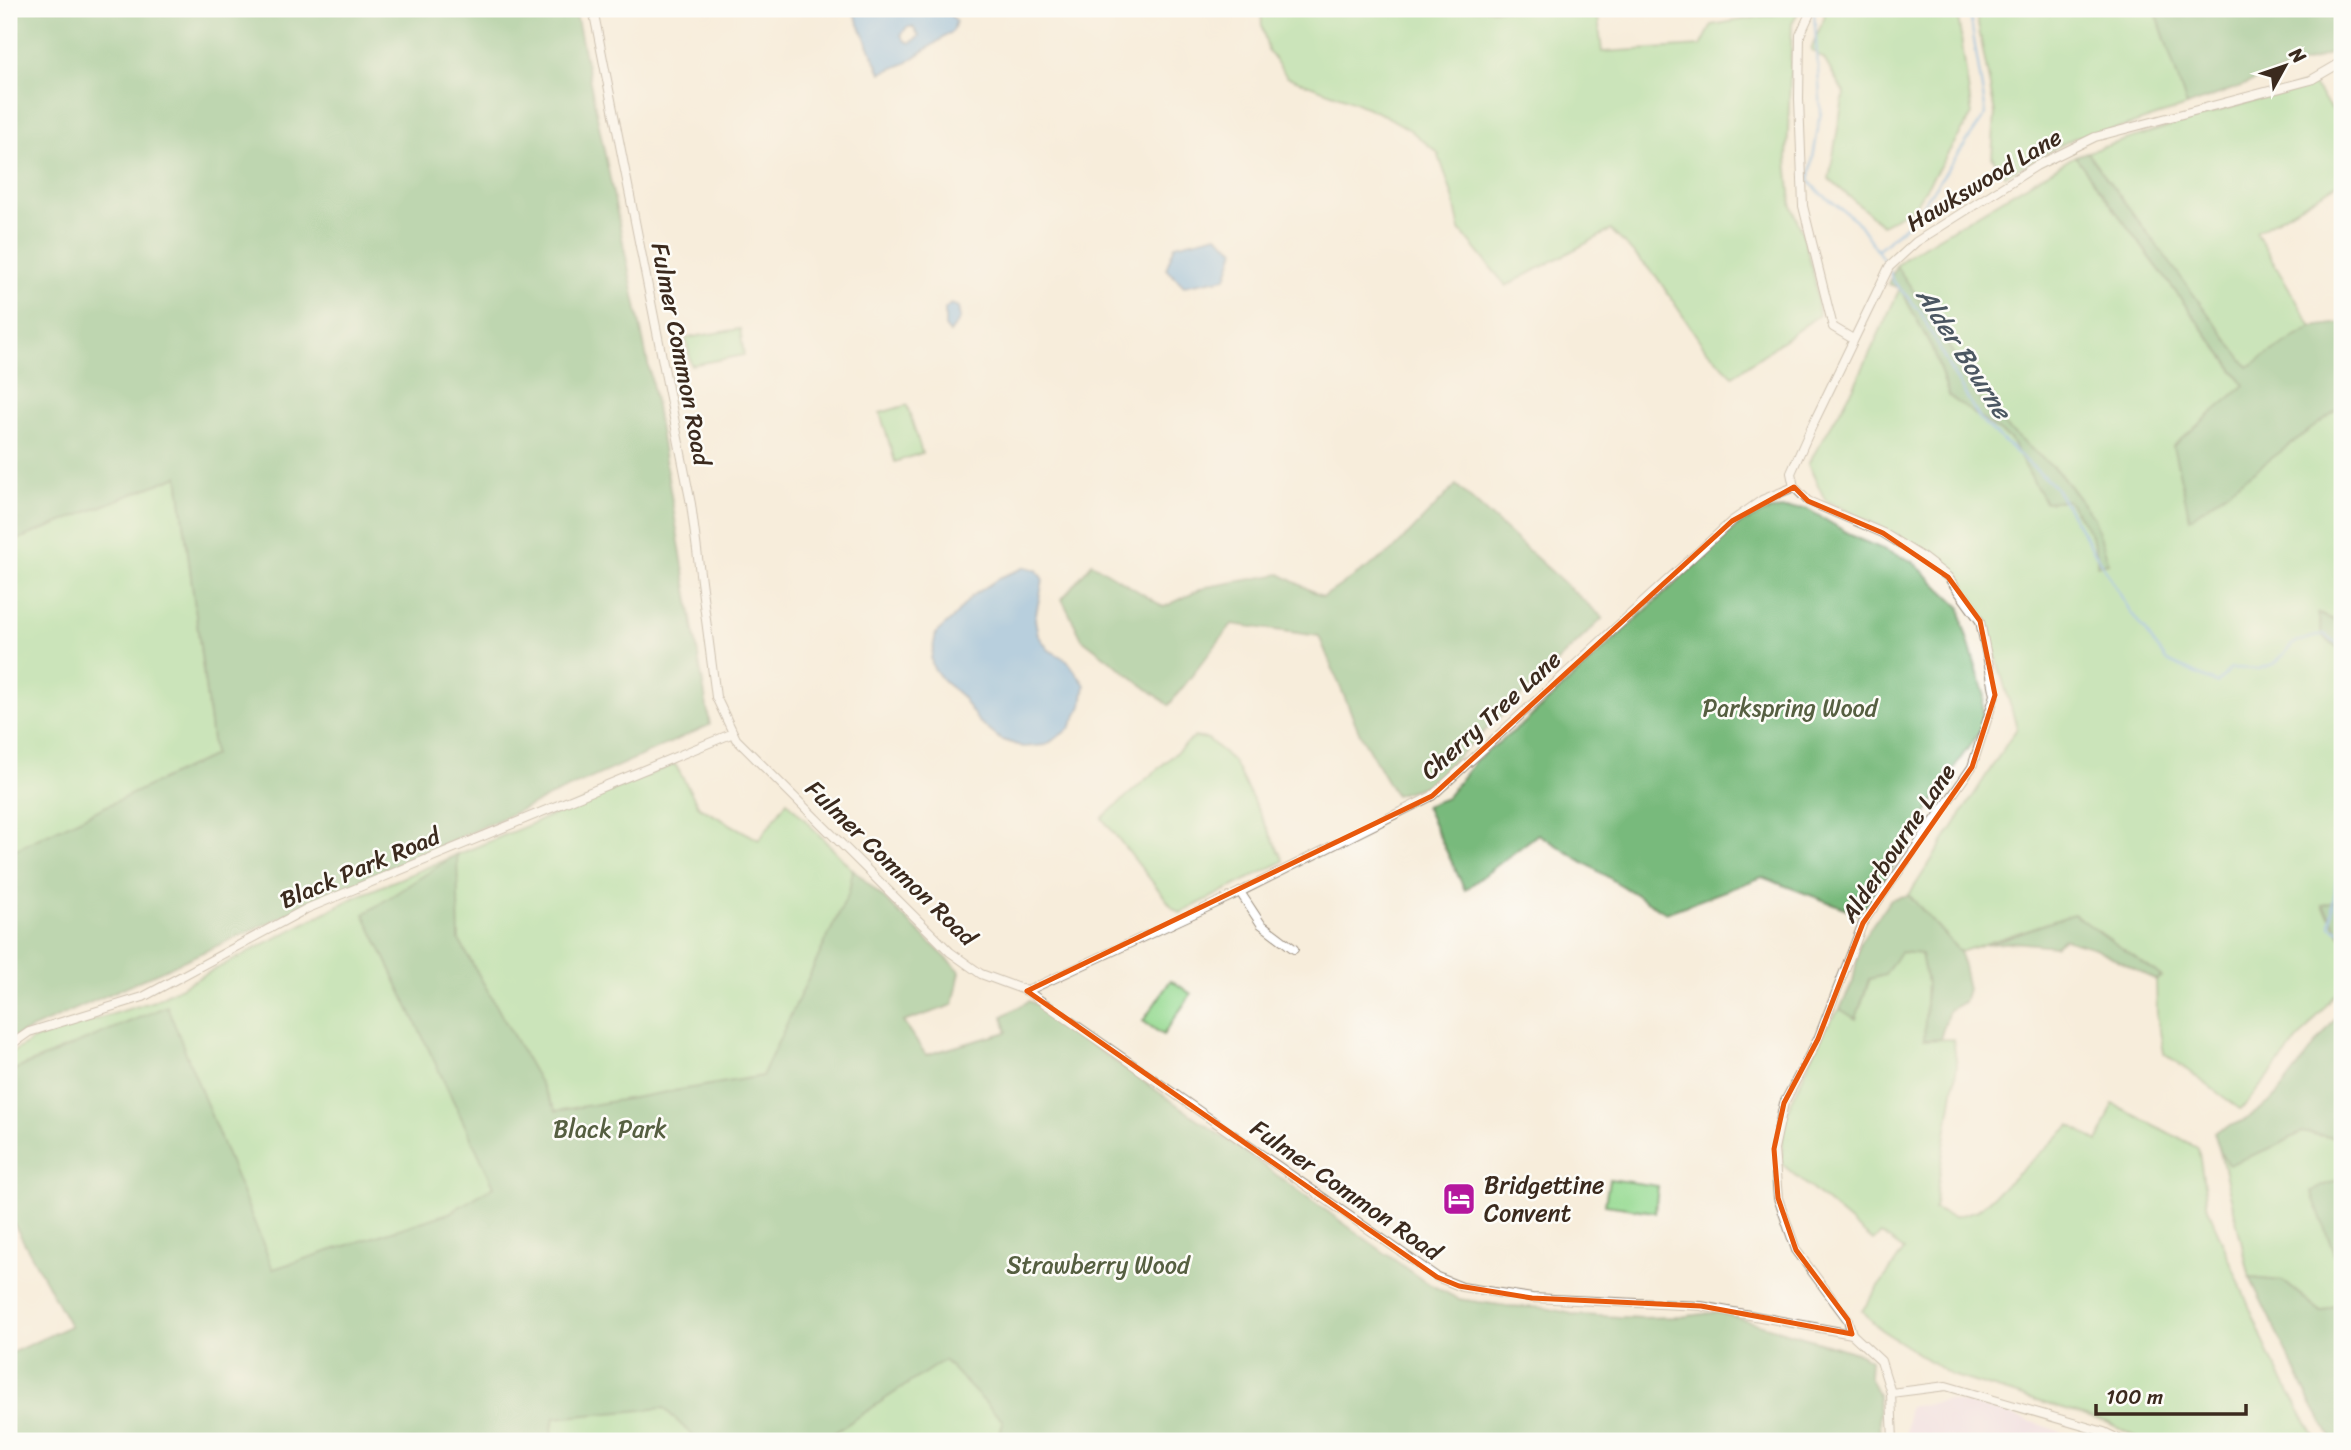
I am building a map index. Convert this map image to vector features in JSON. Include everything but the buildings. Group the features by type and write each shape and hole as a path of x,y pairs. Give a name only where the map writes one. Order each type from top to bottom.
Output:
{"street":[{"name":"Fulmer Common Road","path":"593,9 691,504 716,697 731,734 950,951 981,975 1027,991 1437,1277 1459,1286 1532,1298 1701,1306 1852,1334"},
{"path":"1794,487 1791,473 1853,339 1833,327 1803,206 1799,99 1801,35 1811,9"},
{"name":"Hawkswood Lane","path":"1853,339 1889,267 1916,242 2036,166 2095,137 2311,80 2342,62"},
{"name":"Cherry Tree Lane","path":"1027,991 1240,892 1432,796 1732,521 1762,500 1794,487"},
{"name":"Alderbourne Lane","path":"1794,487 1808,501 1883,533 1922,557 1948,578 1980,621 1996,695 1972,768 1863,923 1818,1039 1784,1103 1774,1149 1778,1198 1796,1250 1848,1320 1852,1334 1881,1362 1891,1394 1894,1441"},
{"name":"Black Park Road","path":"9,1046 29,1032 143,997 306,909 731,734"},
{"path":"1240,892 1261,924 1294,949"},
{"path":"1891,1394 1946,1385 2104,1432 2123,1441"}],"highlighted area":[{"path":"1794,487 1808,501 1883,533 1948,577 1980,621 1995,695 1972,767 1863,923 1818,1039 1784,1103 1774,1149 1778,1198 1796,1250 1848,1320 1852,1334 1701,1306 1532,1298 1459,1286 1437,1277 1027,991 1432,796 1732,521"}],"shaded area":[{"path":"1949,1400 1999,1411 2088,1441 1906,1441 1908,1407"}],"green space":[{"path":"9,9 575,9 652,383 710,725 9,1039 9,844 12,851 214,755 178,476 9,543"},
{"path":"1261,9 1597,9 1602,52 1701,46 1712,25 1799,10 1792,24 1787,159 1791,203 1815,280 1819,315 1733,376 1704,347 1656,276 1611,230 1506,286 1460,230 1453,197 1438,153 1410,130 1386,116 1287,77 1268,50"},
{"path":"1820,9 1957,9 1972,115 1914,207 1882,225 1829,179 1844,93 1824,59 1811,50 1825,15"},
{"path":"1975,9 2155,9 2187,106 2120,128 2074,138 2005,176 1992,157 1995,113"},
{"path":"2155,9 2342,9 2342,49 2187,106"},
{"path":"2313,82 2342,124 2342,181 2256,232 2312,327 2248,368 2087,152"},
{"path":"2087,152 2248,367 2312,327 2342,323 2342,406 2190,519 2173,446 2245,385 2075,156"},
{"path":"2075,156 2245,386 2173,446 2342,404 2342,623 2319,614 2322,635 2342,653 2342,900 2323,906 2342,937 2342,986 2241,1110 2164,1053 2157,1016 2156,980 2161,977 2074,914 1960,952 1909,895 2017,728 1983,613 1959,577 1896,534 1825,500 1808,464 1854,387 1900,288 1934,352 1949,396 2010,439 2045,502 2067,500 2092,538 2097,565 2109,563 2061,475 1986,409 1929,313 1896,266 1910,254"},
{"path":"1896,266 1929,313 1986,409 2061,475 2094,518 2109,563 2097,565 2092,538 2067,500 2045,502 2010,439 1949,396 1934,352 1900,288 1888,284"},
{"path":"740,329 744,355 691,365 686,338"},
{"path":"907,405 922,453 895,462 880,413"},
{"path":"178,475 214,755 12,852 9,844 9,543"},
{"path":"1456,485 1603,618 1428,785 1395,795 1360,734 1319,636 1232,624 1169,705 1082,639 1062,599 1092,563 1164,607 1206,587 1280,574 1323,597 1391,552"},
{"name":"Parkspring Wood","path":"1806,508 1856,538 1912,561 1961,608 1963,625 1984,693 1981,730 1960,759 1863,915 1762,877 1666,913 1538,834 1465,890 1425,806 1446,798 1476,760 1523,724 1739,524 1770,510"},
{"path":"2318,614 2342,623 2342,653 2322,635"},
{"path":"1194,737 1208,739 1233,761 1284,861 1180,913 1173,908 1102,818"},
{"name":"Black Park","path":"675,764 699,807 759,840 787,801 871,889 960,971 953,1005 903,1022 926,1055 1007,1032 1003,1016 1029,1001 1425,1282 1458,1299 1545,1308 1576,1315 1641,1318 1681,1317 1718,1312 1860,1354 1870,1360 1826,1441 9,1441 90,1333 9,1180 9,1054 37,1038 154,1001 351,899"},
{"name":"Black Park","path":"457,854 459,940 556,1111 762,1076 849,892 853,869 960,971 953,1005 903,1022 926,1055 1007,1032 1003,1016 1029,1001 1425,1282 1458,1299 1545,1308 1576,1315 1641,1318 1681,1317 1718,1312 1860,1354 1870,1360 1869,1376 1878,1394 1880,1441 999,1441 1003,1421 944,1360 822,1441 698,1441 664,1408 554,1418 550,1441 9,1441 9,1354 70,1326 9,1215 9,1072 167,1006 273,1269 449,1213 494,1186 364,914"},
{"path":"1909,895 1960,952 1968,989 1964,1002 1949,1010 1940,1039 1924,1040 1927,983 1921,954 1900,952 1885,975 1869,979 1856,1019 1840,1009 1853,982 1860,942 1891,899"},
{"path":"2342,900 2342,937 2323,905"},
{"path":"2074,914 2161,976 2156,980 2095,948 2064,939 2055,946 2012,942 1985,945"},
{"path":"1899,952 1921,953 1927,983 1924,1040 1953,1039 1957,1066 1934,1209 1954,1217 1978,1210 2071,1125 2098,1142 2113,1104 2198,1148 2208,1208 2271,1359 2317,1441 2144,1441 2109,1423 1951,1375 1880,1329 1862,1311 1904,1250 1881,1234 1873,1241 1782,1164 1783,1120 1825,1028 1840,1009 1856,1018 1870,979 1885,975"},
{"path":"1171,980 1191,994 1163,1035 1143,1021"},
{"path":"2342,1010 2342,1142 2335,1138 2302,1132 2276,1146 2228,1165 2220,1152 2214,1132 2245,1120 2273,1100"},
{"path":"2302,1132 2335,1138 2342,1142 2342,1178 2312,1191 2342,1275 2342,1302 2322,1312 2283,1281 2250,1278 2220,1152 2228,1164 2276,1146"},
{"path":"2342,1178 2342,1275 2311,1191"},
{"path":"1609,1179 1658,1186 1655,1212 1605,1205"},
{"path":"2250,1278 2283,1281 2321,1312 2342,1302 2342,1441 2333,1441 2309,1399"}],"water":[{"path":"852,9 945,9 956,21 953,31 906,63 881,73","holes":["907,27 913,27 919,36 911,43 905,41 901,35"]},
{"path":"1217,235 1235,250 1226,278 1184,286 1166,269 1175,245"},
{"path":"951,304 958,307 960,319 950,333 945,327 945,309"},
{"path":"1026,567 1037,570 1043,580 1035,619 1038,635 1049,650 1067,660 1085,685 1082,706 1069,729 1046,745 1023,747 1000,739 978,721 962,697 942,679 933,667 931,659 936,633 972,596 1001,577"}],"waterway":[{"path":"1877,250 1912,220 1986,114 1969,9"},
{"name":"Alder Bourne","path":"1814,12 1821,112 1809,181 1856,220 1888,266"},
{"name":"Alder Bourne","path":"1890,272 1892,280 1920,311 1981,421 2055,487 2130,611 2167,661 2217,683 2231,668 2258,669 2274,664 2296,642 2324,634 2342,648"},
{"name":"Alder Bourne","path":"2342,861 2339,861 2330,926 2342,932"}],"place":[{"name":"Bridgettine Convent","path":"1459,1199"}],"park label":[{"name":"Strawberry Wood","path":"1098,1265"}]}
